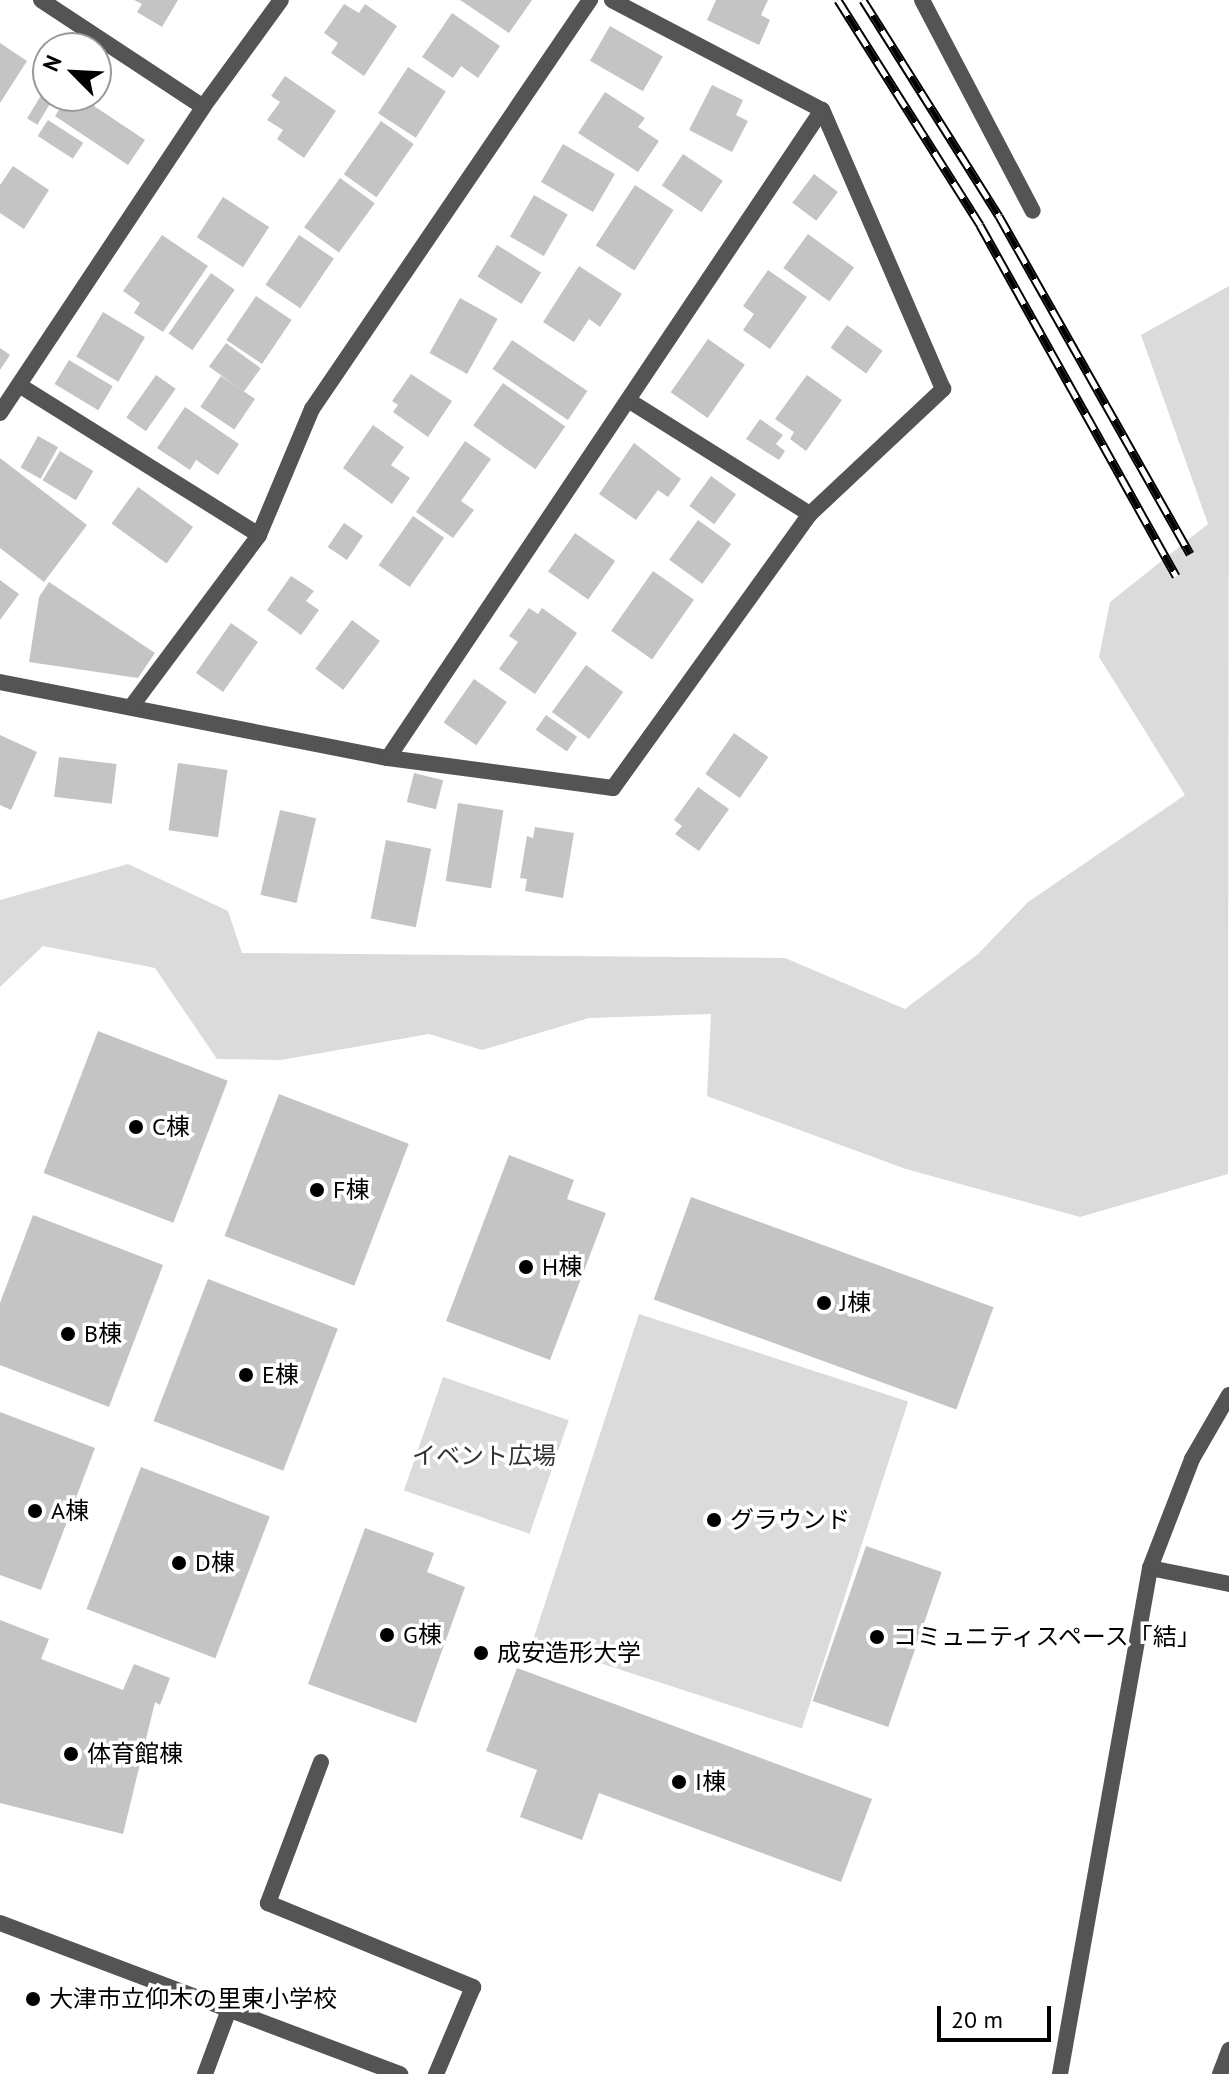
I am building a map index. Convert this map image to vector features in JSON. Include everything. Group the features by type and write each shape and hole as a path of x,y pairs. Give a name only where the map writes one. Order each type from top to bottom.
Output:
{"street":[{"path":"41,0 203,107"},
{"path":"0,413 203,107 281,0"},
{"path":"131,707 259,535 312,409 590,0"},
{"path":"0,682 388,758 613,788 810,514 943,389 822,110 612,0"},
{"path":"922,0 1033,211"},
{"path":"388,758 822,110"},
{"path":"19,385 259,535"},
{"path":"628,400 810,514"},
{"path":"1060,2074 1150,1568 1192,1459 1229,1395"},
{"path":"1150,1568 1229,1584"},
{"path":"321,1762 268,1903 473,1987 436,2074"},
{"path":"0,1923 228,2012 400,2074"},
{"path":"205,2074 228,2012"},
{"path":"1220,2074 1229,2050"}],"green space":[{"path":"1229,286 1228,1174 1080,1217 906,1169 707,1096 711,1014 589,1018 482,1050 429,1034 281,1060 217,1059 155,968 43,946 0,987 0,900 128,864 228,911 242,953 785,958 905,1009 978,954 1028,902 1185,795 1099,657 1110,602 1208,524 1141,335"},
{"name":"グラウンド","path":"639,1314 908,1401 802,1729 533,1641"},
{"name":"イベント広場","path":"443,1377 569,1420 530,1534 404,1490"}],"building":[{"path":"134,0 178,0 162,27 137,12 142,4"},
{"path":"460,0 532,0 509,33"},
{"path":"716,0 768,0 761,15 770,20 759,45 707,20"},
{"path":"344,4 359,13 365,4 397,26 364,76 331,53 338,43 324,33"},
{"path":"452,13 500,46 478,78 461,66 453,78 422,57"},
{"path":"610,26 663,56 643,91 590,61"},
{"path":"0,43 27,61 0,103"},
{"path":"408,67 446,92 416,138 378,113"},
{"path":"285,76 336,111 304,158 277,139 283,130 267,120 280,102 271,96"},
{"path":"712,85 743,100 736,115 748,121 732,152 689,130"},
{"path":"605,92 645,118 638,127 659,141 638,172 578,133"},
{"path":"32,110 45,112 37,125 27,119"},
{"path":"58,112 103,112 145,140 128,165 55,116"},
{"path":"48,120 83,143 73,159 38,136"},
{"path":"381,121 414,144 376,197 344,174"},
{"path":"563,144 615,174 593,212 541,182"},
{"path":"683,154 723,181 702,212 662,186"},
{"path":"13,166 49,190 24,229 0,213 0,185"},
{"path":"814,174 838,192 816,221 792,203"},
{"path":"340,178 375,203 339,253 304,227"},
{"path":"635,185 674,210 634,270 596,245"},
{"path":"534,195 568,214 544,256 510,237"},
{"path":"223,197 269,227 243,267 197,237"},
{"path":"808,234 854,268 829,301 783,268"},
{"path":"162,235 208,266 163,332 134,313 140,303 123,291"},
{"path":"299,235 334,258 300,308 265,285"},
{"path":"497,245 541,273 521,304 477,276"},
{"path":"579,266 622,294 600,327 589,319 574,342 543,322"},
{"path":"768,270 807,297 770,349 743,330 754,314 743,306"},
{"path":"211,273 235,290 192,350 169,334"},
{"path":"256,296 292,320 262,364 226,340"},
{"path":"460,298 498,319 467,374 429,353"},
{"path":"103,312 145,337 118,382 76,357"},
{"path":"847,325 883,351 866,374 831,348"},
{"path":"708,339 745,365 708,418 671,392"},
{"path":"512,340 587,391 568,420 492,369"},
{"path":"226,343 261,368 244,392 209,366"},
{"path":"0,348 10,355 0,370"},
{"path":"69,360 113,386 98,410 55,384"},
{"path":"411,374 452,401 428,437 393,412 398,405 392,401"},
{"path":"156,375 176,389 146,431 126,418"},
{"path":"807,375 842,400 806,451 790,439 794,432 775,419"},
{"path":"221,376 255,399 234,430 200,407"},
{"path":"503,383 565,427 535,469 473,426"},
{"path":"185,407 239,444 218,475 196,460 190,470 157,448"},
{"path":"760,419 783,435 776,444 785,451 779,460 746,439"},
{"path":"373,425 404,447 391,465 410,478 392,504 343,468"},
{"path":"38,436 58,447 41,479 21,467"},
{"path":"465,441 491,459 461,501 474,510 453,538 416,512"},
{"path":"634,443 681,479 668,497 658,490 636,520 599,494"},
{"path":"60,451 93,471 76,500 42,480"},
{"path":"0,458 87,525 44,582 0,548"},
{"path":"711,476 736,494 714,524 689,506"},
{"path":"138,487 193,527 167,563 112,523"},
{"path":"413,516 444,538 410,587 379,565"},
{"path":"698,520 731,544 702,584 669,560"},
{"path":"344,523 363,536 347,560 328,547"},
{"path":"575,533 615,561 588,600 548,572"},
{"path":"653,571 694,600 652,659 611,631"},
{"path":"291,576 314,591 306,601 319,610 301,635 267,610"},
{"path":"0,580 19,594 0,620"},
{"path":"49,582 155,653 138,678 29,662 39,597"},
{"path":"529,608 538,614 542,608 577,633 535,694 499,669 518,642 509,636"},
{"path":"352,620 380,641 343,690 315,669"},
{"path":"231,623 258,642 223,692 196,673"},
{"path":"586,665 623,692 589,739 552,712"},
{"path":"474,679 507,702 476,745 444,722"},
{"path":"546,715 577,737 567,752 536,730"},
{"path":"734,733 768,757 740,798 705,774"},
{"path":"0,735 37,752 11,810 0,805"},
{"path":"59,757 117,764 112,804 54,797"},
{"path":"178,763 228,770 218,837 169,830"},
{"path":"414,773 443,780 436,809 407,802"},
{"path":"698,787 729,809 699,851 675,834 682,826 674,820"},
{"path":"458,803 503,810 491,888 446,881"},
{"path":"280,810 316,818 296,903 260,895"},
{"path":"535,827 574,833 563,898 525,891 527,879 520,878 527,836 533,838"},
{"path":"386,840 431,849 416,927 371,919"},
{"name":"C棟","path":"98,1031 228,1081 173,1223 44,1173"},
{"name":"F棟","path":"279,1094 409,1144 354,1286 225,1236"},
{"name":"H棟","path":"509,1155 574,1180 567,1199 606,1213 550,1360 446,1321"},
{"name":"J棟","path":"691,1197 994,1307 956,1410 654,1299"},
{"name":"B棟","path":"33,1215 163,1265 109,1407 0,1365 0,1303"},
{"name":"E棟","path":"208,1279 338,1329 283,1471 154,1421"},
{"name":"A棟","path":"0,1412 95,1448 41,1590 0,1575"},
{"name":"D棟","path":"141,1467 270,1516 215,1658 87,1609"},
{"name":"G棟","path":"365,1528 434,1553 427,1572 465,1587 416,1723 308,1684"},
{"name":"コミュニティスペース「結」","path":"866,1546 942,1572 888,1727 813,1701"},
{"name":"体育館棟","path":"0,1620 49,1639 41,1659 123,1690 134,1664 170,1678 160,1705 155,1702 123,1834 0,1803"},
{"name":"I棟","path":"517,1668 872,1799 841,1882 599,1793 582,1840 520,1817 537,1770 486,1751"}],"railway":[{"path":"838,0 980,225 1176,576"},
{"path":"863,0 999,216 1190,554"}],"place":[{"name":"C棟","path":"136,1127"},
{"name":"F棟","path":"317,1190"},
{"name":"H棟","path":"526,1267"},
{"name":"J棟","path":"824,1303"},
{"name":"B棟","path":"68,1334"},
{"name":"E棟","path":"246,1375"},
{"name":"A棟","path":"35,1511"},
{"name":"グラウンド","path":"714,1520"},
{"name":"D棟","path":"179,1563"},
{"name":"G棟","path":"387,1635"},
{"name":"コミュニティスペース「結」","path":"877,1637"},
{"name":"成安造形大学","path":"481,1653"},
{"name":"体育館棟","path":"71,1754"},
{"name":"I棟","path":"679,1782"},
{"name":"大津市立仰木の里東小学校","path":"33,1999"}]}
